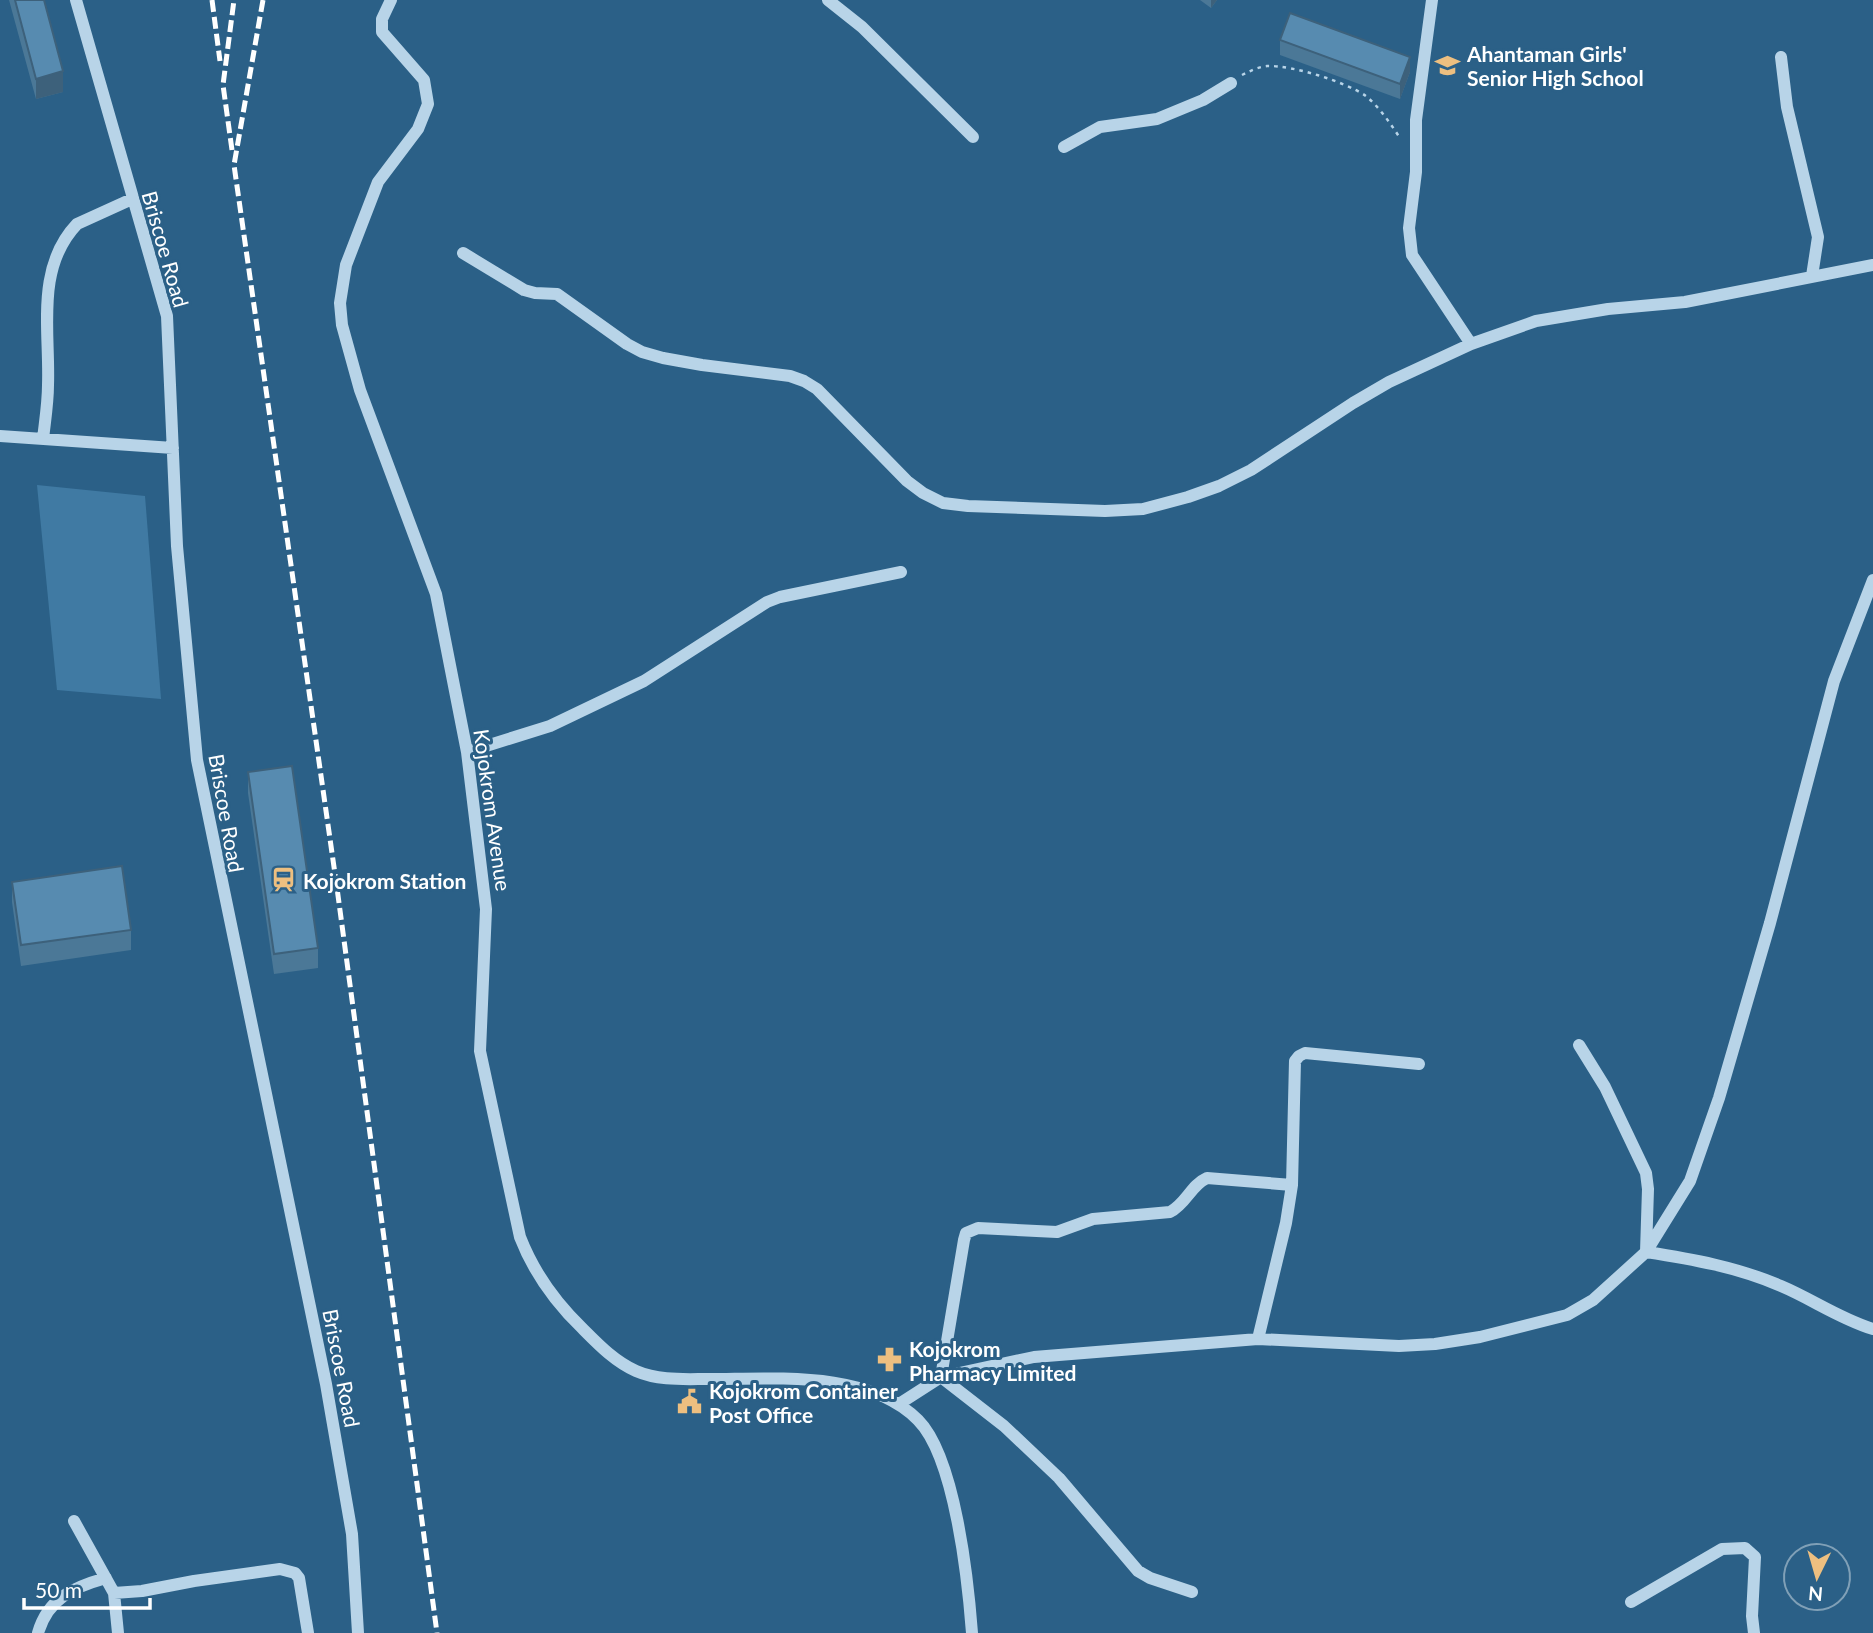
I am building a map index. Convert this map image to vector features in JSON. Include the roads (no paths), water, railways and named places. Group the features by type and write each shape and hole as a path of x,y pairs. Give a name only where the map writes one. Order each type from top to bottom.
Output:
{"street":[{"name":"Briscoe Road","path":"75,0 167,316 177,546 197,760 326,1384 352,1534 358,1633"},
{"name":"Kojokrom Avenue","path":"391,0 382,19 382,32 424,80 428,104 418,128 378,181 346,265 340,303 342,325 360,390 436,594 467,752 486,909 480,1051 520,1237 545,1288 565,1312 610,1355 636,1371 668,1380 821,1381 865,1390 899,1404 919,1421 934,1442 950,1490 962,1547 970,1633"},
{"path":"828,0 862,27 973,137"},
{"path":"1432,0 1416,120 1416,161 1409,228 1412,255 1471,344"},
{"path":"1781,57 1787,107 1818,237 1812,276"},
{"path":"1064,147 1100,127 1157,119 1203,100 1231,82"},
{"path":"43,439 48,388 47,296 54,259 76,224 132,199"},
{"path":"463,253 524,290 557,294 642,352 663,358 790,376 804,381 817,389 907,481 943,503 1105,511 1143,509 1219,486 1251,470 1390,382 1471,344 1536,321 1608,309 1685,302 1873,264"},
{"path":"0,436 173,448"},
{"path":"467,752 550,726 644,681 767,602 901,572"},
{"path":"899,1404 941,1377 1034,1357 1258,1339 1399,1346 1435,1345 1480,1337 1567,1315 1593,1300 1646,1252 1690,1181 1719,1098 1770,923 1834,681 1873,580"},
{"path":"1579,1045 1605,1087 1646,1173 1646,1252"},
{"path":"1258,1339 1288,1215 1292,1185 1293,1067 1299,1056 1305,1053 1419,1063"},
{"path":"941,1377 964,1240 966,1233 972,1229 1057,1232 1093,1219 1170,1212 1178,1207 1196,1184 1207,1178 1292,1185"},
{"path":"1646,1252 1709,1262 1781,1286 1852,1323 1873,1329"},
{"path":"941,1377 995,1419 1059,1478 1138,1571 1150,1578 1192,1592"},
{"path":"74,1521 114,1593 118,1633"},
{"path":"1630,1602 1722,1549 1745,1548 1755,1557 1752,1616 1754,1633"},
{"path":"114,1593 280,1569 295,1573 299,1578 308,1633"},
{"path":"38,1633 56,1602 69,1591 106,1578"}],"railway":[{"path":"212,0 220,61"},
{"path":"232,150 223,85 234,0"},
{"path":"263,0 234,165 337,888 437,1633"}],"place":[{"name":"Ahantaman Girls' Senior High School","path":"1447,65"},
{"name":"Kojokrom Station","path":"283,880"},
{"name":"Kojokrom Pharmacy Limited","path":"889,1360"},
{"name":"Kojokrom Container Post Office","path":"689,1402"}]}
